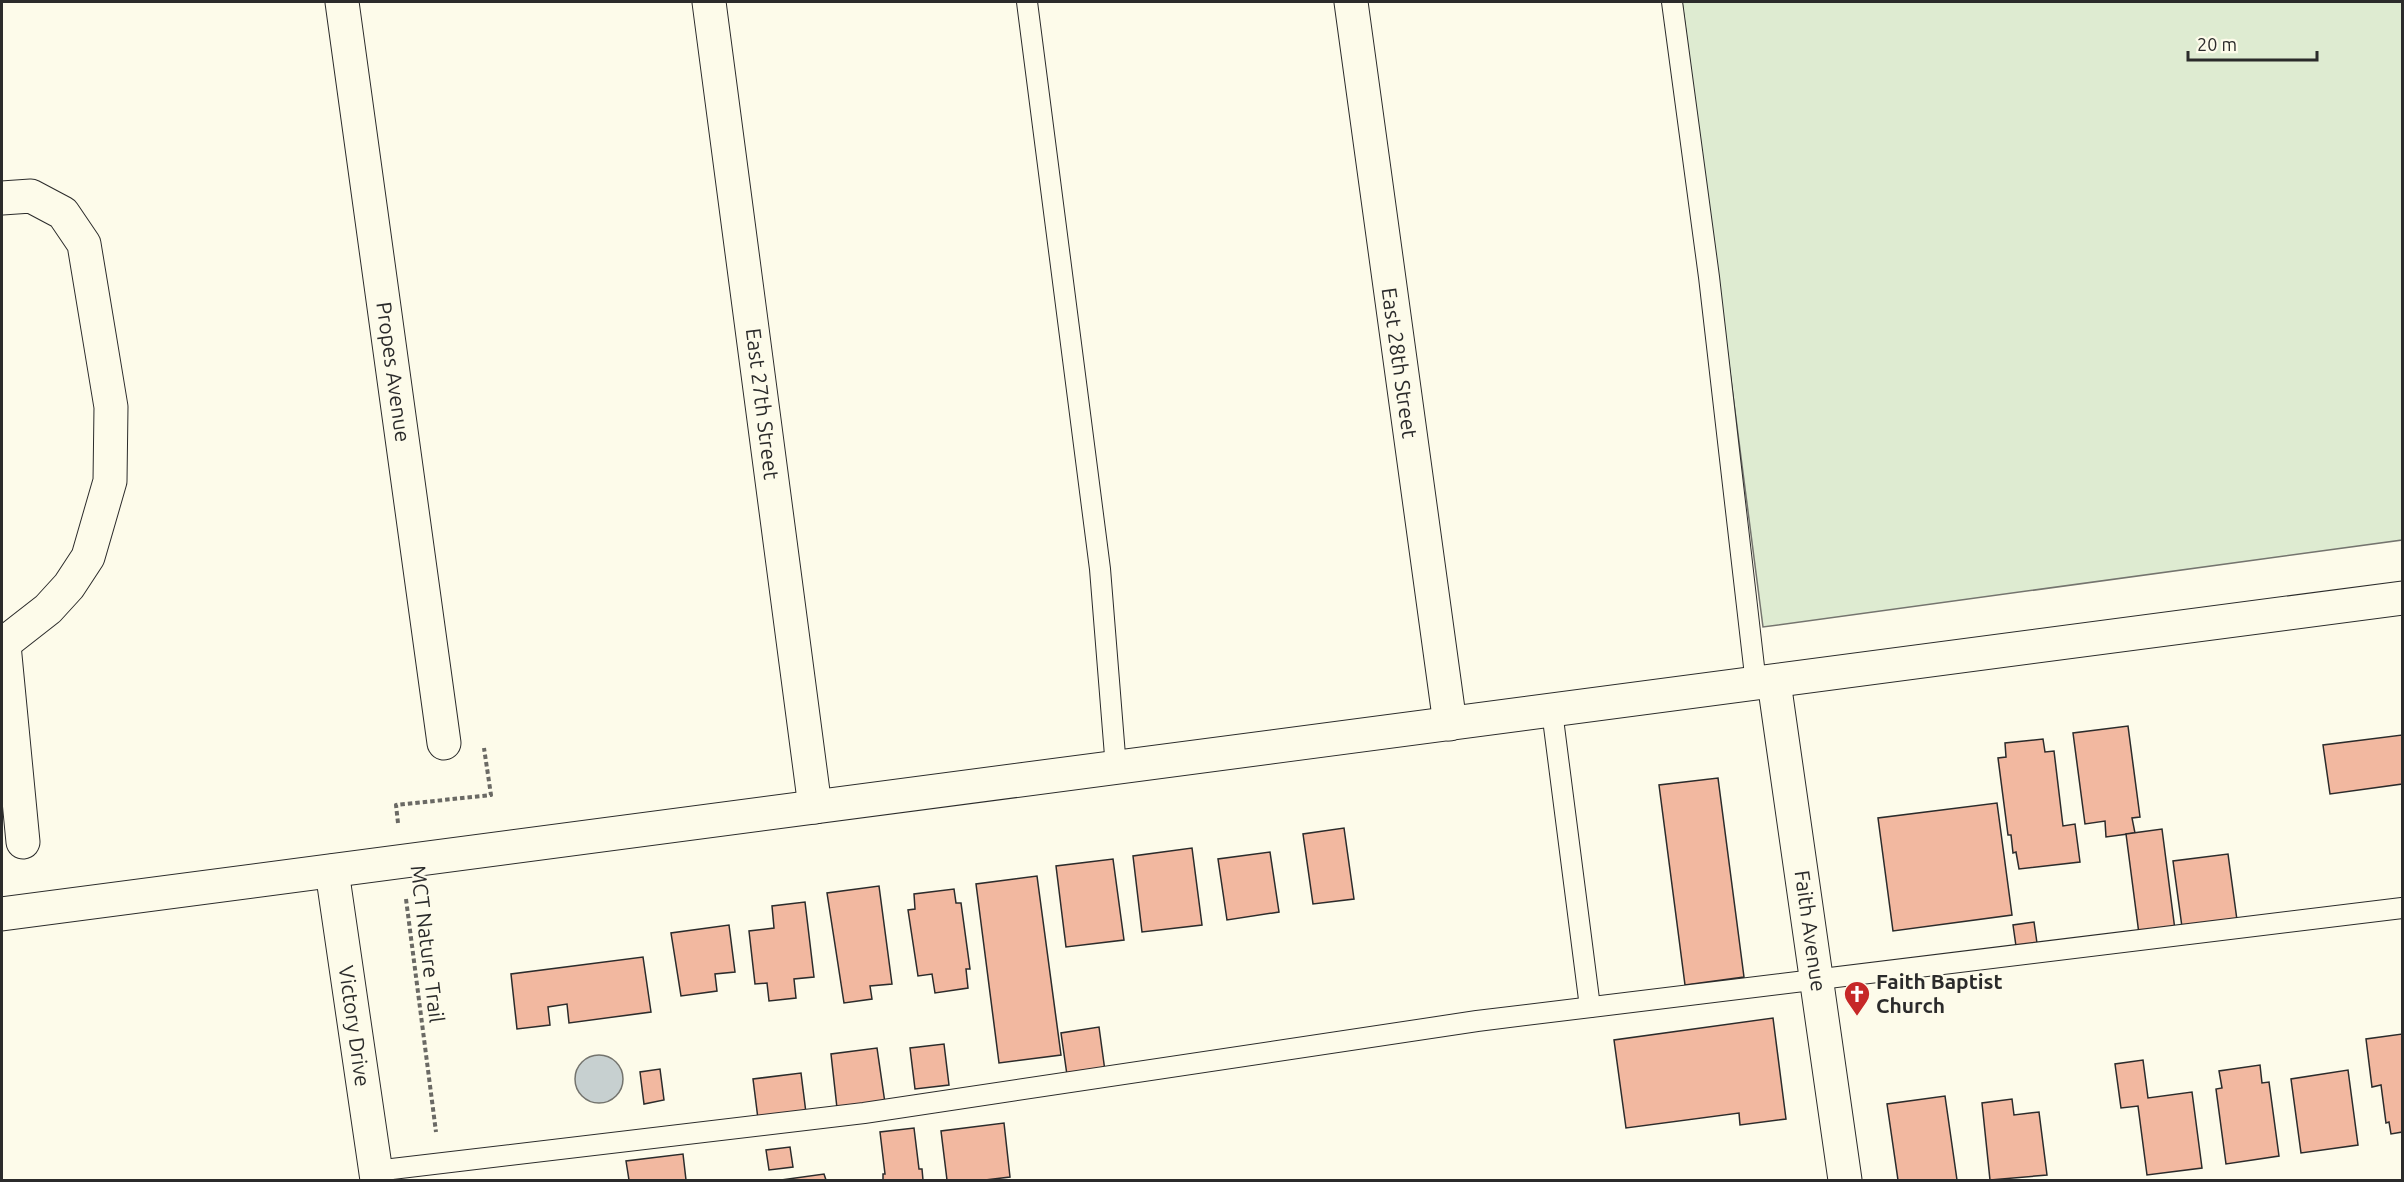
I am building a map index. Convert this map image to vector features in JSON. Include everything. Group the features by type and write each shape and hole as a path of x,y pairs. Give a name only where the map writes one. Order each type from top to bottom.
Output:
{"street":[{"name":"Propes Avenue","path":"342,2 444,743"},
{"name":"East 27th Street","path":"710,2 815,807"},
{"name":"East 28th Street","path":"1351,2 1450,724"},
{"path":"2,198 31,196 63,213 84,244 111,407 110,481 87,557 69,586 48,609 3,645 23,842"},
{"path":"2,914 2403,598"},
{"name":"Faith Avenue","path":"1765,683 1817,979 1845,1180"},
{"name":"Victory Drive","path":"332,871 376,1176"}],"lane":[{"path":"1027,2 1100,569 1116,768"},
{"path":"1672,2 1765,683"},
{"path":"1552,711 1590,1007"},
{"path":"376,1176 440,1163 864,1113 1477,1021 2403,908"}],"path":[{"name":"MCT Nature Trail","path":"440,1163 401,862 396,805 491,795"}],"green space":[{"path":"1682,2 2402,2 2402,540 1763,627"}],"shaded area":[{"path":"599,1055 616,1062 623,1079 616,1096 599,1103 582,1096 575,1079 582,1062"}],"building":[{"path":"2128,726 2140,817 2132,818 2135,833 2106,837 2105,821 2085,824 2073,733"},
{"path":"2402,735 2402,784 2330,794 2323,745"},
{"path":"2043,739 2045,752 2054,751 2063,826 2075,824 2080,862 2019,869 2016,852 2013,853 2011,835 2008,835 1998,758 2006,757 2005,743"},
{"path":"1718,778 1744,977 1685,985 1659,785"},
{"path":"1997,803 2012,915 1893,931 1878,818"},
{"path":"1344,828 1354,899 1313,904 1303,834"},
{"path":"2162,829 2175,930 2139,934 2126,834"},
{"path":"1192,848 1202,925 1142,932 1133,856"},
{"path":"1270,852 1279,912 1227,920 1218,859"},
{"path":"2228,854 2237,920 2182,927 2173,861"},
{"path":"1113,859 1124,940 1066,947 1056,866"},
{"path":"1037,876 1061,1055 999,1063 976,884"},
{"path":"879,886 892,984 870,986 872,999 844,1003 827,893"},
{"path":"954,889 956,903 961,903 970,969 966,969 968,988 935,993 932,974 918,976 908,910 915,909 914,894"},
{"path":"805,902 814,977 794,979 796,998 769,1001 767,983 755,984 749,931 774,928 772,906"},
{"path":"2034,922 2037,943 2016,946 2013,925"},
{"path":"729,925 735,972 715,974 717,991 681,996 671,933"},
{"path":"643,957 651,1012 569,1023 567,1004 548,1007 550,1025 517,1029 511,974"},
{"path":"1773,1018 1786,1119 1740,1125 1739,1113 1626,1128 1614,1040"},
{"path":"1099,1027 1105,1071 1067,1075 1061,1033"},
{"path":"2402,1034 2402,1132 2391,1134 2389,1122 2386,1123 2381,1085 2372,1087 2366,1039"},
{"path":"944,1044 949,1085 915,1089 910,1048"},
{"path":"877,1048 885,1103 837,1108 831,1054"},
{"path":"2143,1060 2148,1098 2192,1092 2202,1168 2147,1175 2138,1106 2121,1108 2115,1064"},
{"path":"2260,1065 2262,1083 2269,1082 2279,1156 2226,1164 2216,1089 2222,1088 2219,1071"},
{"path":"660,1069 664,1100 644,1104 640,1072"},
{"path":"2348,1070 2358,1145 2301,1153 2291,1079"},
{"path":"801,1073 806,1113 758,1119 753,1079"},
{"path":"1945,1096 1957,1180 1898,1180 1887,1104"},
{"path":"2012,1099 2014,1115 2039,1112 2047,1175 1990,1180 1982,1103"},
{"path":"1004,1123 1010,1177 985,1180 947,1180 941,1131"},
{"path":"914,1128 919,1169 922,1169 923,1180 883,1180 883,1174 885,1174 880,1132"},
{"path":"790,1147 793,1167 769,1170 766,1150"},
{"path":"683,1154 686,1180 629,1180 626,1161"},
{"path":"824,1174 826,1180 781,1180"}],"place":[{"name":"Faith Baptist Church","path":"1857,1017"}]}
